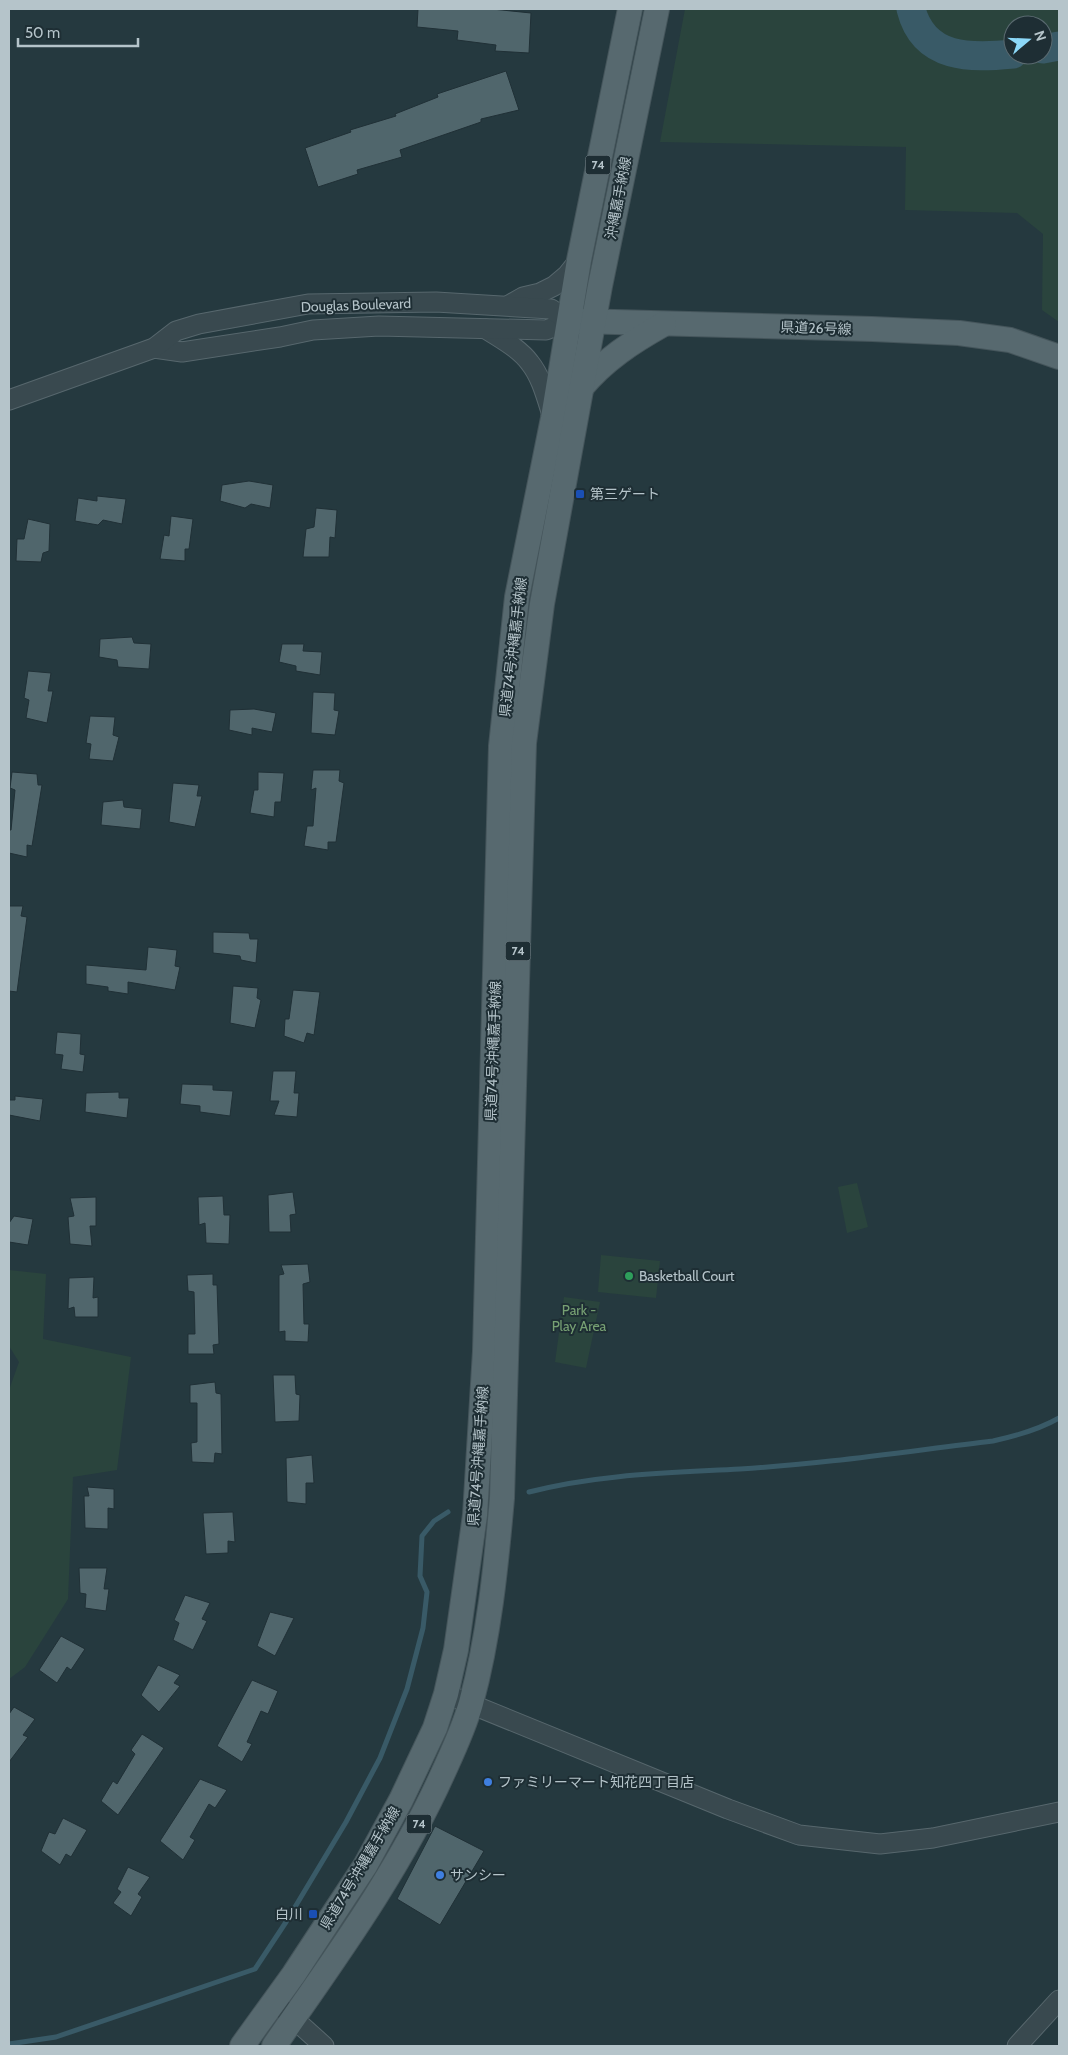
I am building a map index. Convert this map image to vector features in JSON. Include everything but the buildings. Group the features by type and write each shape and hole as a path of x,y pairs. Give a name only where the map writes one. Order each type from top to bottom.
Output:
{"main road":[{"name":"県道74号沖縄嘉手納線","path":"242,2046 365,1866 401,1800 426,1750 446,1694 459,1632 474,1515 485,1351 501,746 517,597 553,418 579,260 630,9"},
{"name":"沖縄嘉手納線","path":"593,322 657,9"},
{"name":"県道26号線","path":"569,321 959,333 1010,340 1059,357"},
{"name":"県道74号沖縄嘉手納線","path":"274,2046 387,1881 424,1814 458,1738 470,1704 494,1587 502,1498 524,743 542,604 593,322"},
{"path":"581,388 596,370 613,356 636,340 666,324"}],"street":[{"path":"506,307 523,296 540,293 554,286 568,275 579,260"},
{"name":"Douglas Boulevard","path":"9,400 149,350 176,331 199,324 308,304 436,302 551,309 569,321"},
{"name":"Douglas Boulevard","path":"149,350 182,352 341,327 378,326 546,330 569,321"},
{"path":"486,329 518,350 530,362 541,384 553,418"},
{"path":"446,1694 728,1809 798,1835 880,1844 933,1838 1059,1812"},
{"path":"1017,2046 1059,2000"},
{"path":"274,2001 324,2046"}],"green space":[{"path":"685,9 1059,9 1059,322 1042,310 1043,234 1017,213 905,210 906,147 660,142"},
{"path":"857,1183 868,1227 847,1233 838,1187"},
{"name":"Basketball Court","path":"601,1255 660,1261 656,1298 598,1292"},
{"path":"9,1270 46,1274 43,1339 131,1357 117,1470 73,1477 68,1599 25,1667 9,1679 9,1390 19,1362 9,1346"},
{"name":"Park - Play Area","path":"564,1297 600,1302 586,1368 555,1362"}],"waterway":[{"path":"911,9 917,26 938,47 966,55 1003,55"},
{"path":"1053,47 1059,46"},
{"path":"529,1492 581,1481 608,1478 803,1464 993,1441 1027,1432 1059,1418"},
{"path":"9,2044 56,2037 255,1969 286,1922 346,1822 380,1758 407,1689 423,1628 427,1592 420,1576 422,1536 434,1521 448,1512"}],"place":[{"name":"第三ゲート","path":"580,494"},
{"name":"Basketball Court","path":"629,1276"},
{"name":"ファミリーマート知花四丁目店","path":"488,1782"},
{"name":"サンシー","path":"440,1875"},
{"name":"白川","path":"313,1914"}]}
